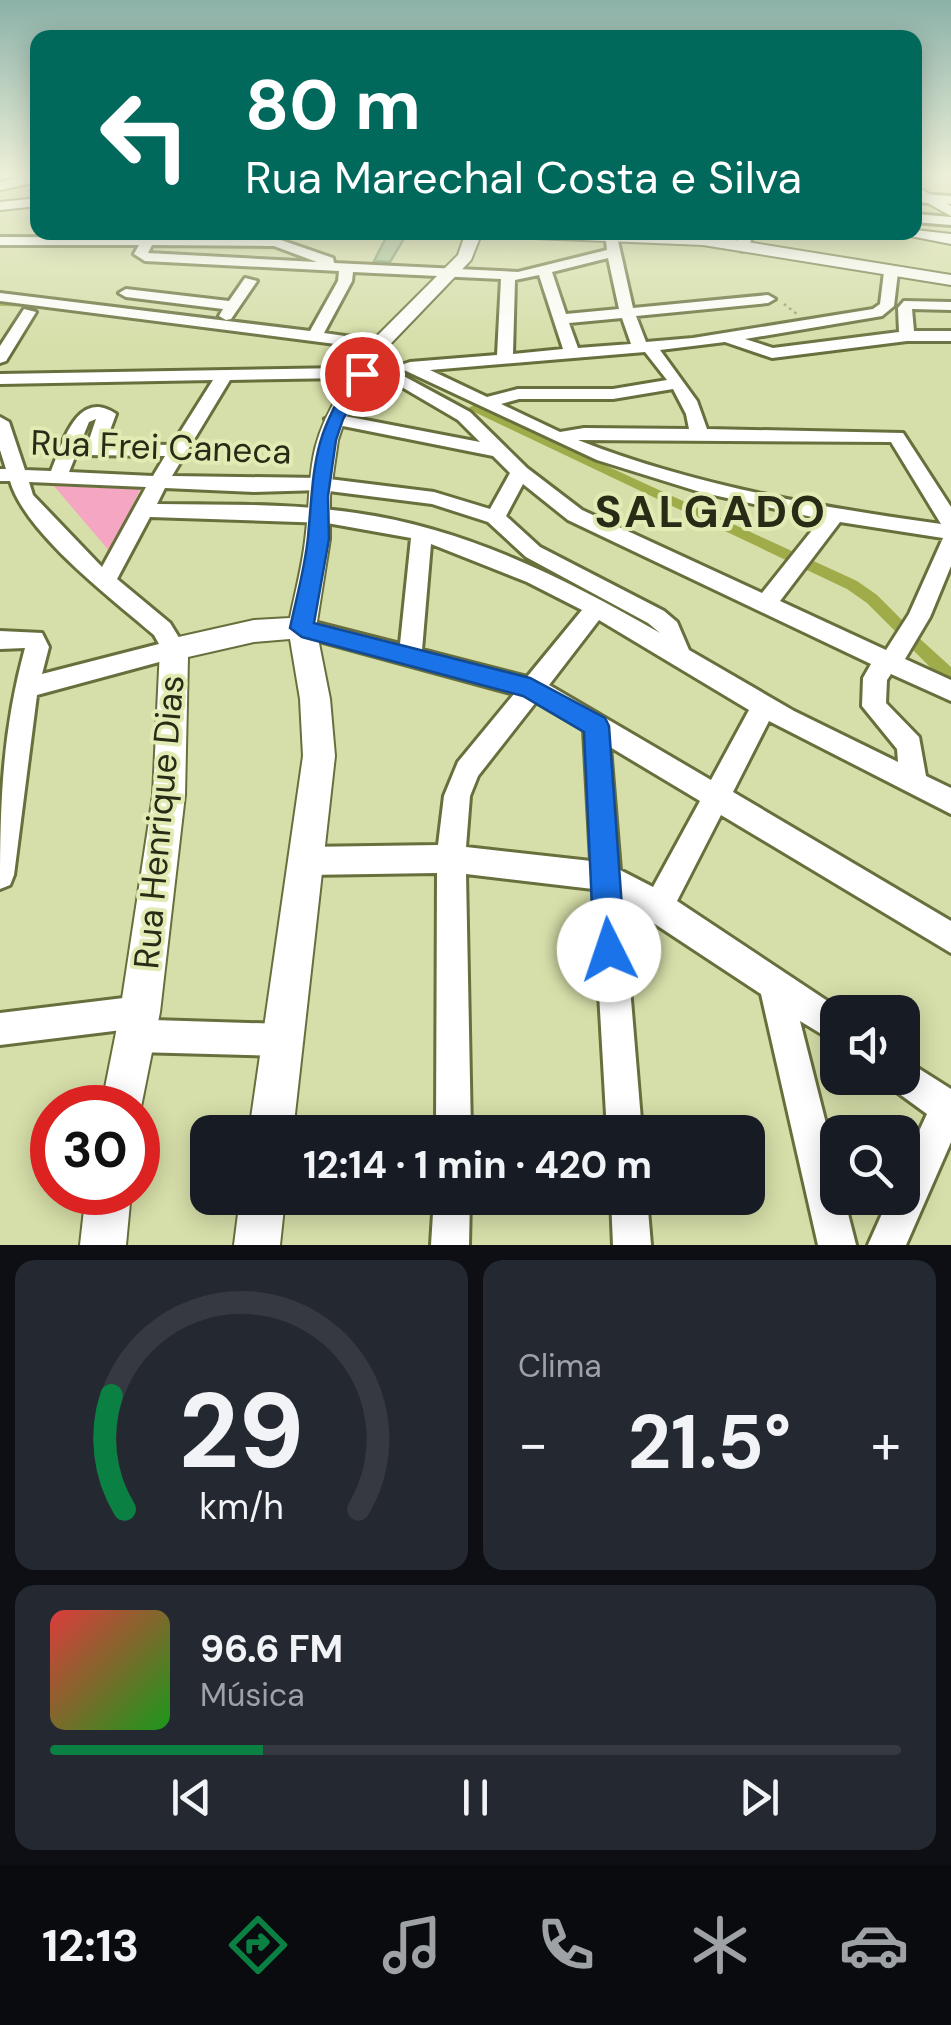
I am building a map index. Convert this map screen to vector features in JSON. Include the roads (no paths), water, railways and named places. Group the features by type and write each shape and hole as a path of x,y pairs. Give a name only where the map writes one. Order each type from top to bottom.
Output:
{"main road":[{"path":"922,235 951,239"},
{"path":"273,1115 319,756 315,699 302,628 320,484 334,419 374,361 465,257 471,240"},
{"path":"744,240 891,272 951,280"},
{"path":"174,649 254,631 302,628"},
{"name":"Rua Henrique Dias","path":"126,1085 169,795 174,649"},
{"path":"103,1245 107,1215"},
{"path":"257,1245 261,1215"}],"street":[{"path":"0,242 158,240"},
{"path":"284,240 346,274"},
{"path":"148,241 142,254 145,257 442,280 545,272 617,240"},
{"path":"619,240 626,312 645,348 678,384 700,426 698,435"},
{"path":"545,272 572,354"},
{"path":"0,296 221,323 312,341 374,361 410,367 645,348 885,310 891,272"},
{"path":"296,373 346,274"},
{"path":"504,360 508,276"},
{"path":"221,323 250,281"},
{"path":"126,293 233,306"},
{"path":"555,298 577,298 583,316"},
{"path":"561,319 768,299"},
{"path":"908,336 908,304 951,306"},
{"path":"0,311 312,341 374,361 464,416 520,472 575,516 951,691"},
{"path":"0,358 29,312"},
{"path":"724,338 772,353 908,336 951,336"},
{"path":"0,379 345,373 374,361"},
{"path":"410,367 594,454 740,494 951,532"},
{"path":"106,580 176,450 224,376"},
{"path":"486,403 518,394 614,394 678,384"},
{"path":"58,477 84,417 108,414 95,448"},
{"path":"334,419 497,451"},
{"name":"Rua Henrique Dias","path":"0,422 8,474 24,497 85,564 162,629 174,649"},
{"path":"558,438 584,432 897,437 951,523"},
{"path":"71,449 176,450"},
{"path":"520,472 495,517 533,552 656,618 669,628 680,654"},
{"name":"Rua Frei Caneca","path":"8,474 158,483 320,484 434,498 495,517"},
{"name":"Rua Frei Caneca","path":"0,496 24,497"},
{"path":"144,510 319,516 422,534 487,555 598,607 764,706 951,802"},
{"path":"767,603 836,513"},
{"path":"410,655 422,534"},
{"path":"913,782 910,745 874,706 876,678 918,617 951,542"},
{"path":"454,1115 450,859 457,796 467,770 598,607"},
{"path":"302,628 530,688 951,938"},
{"path":"0,875 26,688 37,647 34,639 6,639"},
{"path":"26,688 174,649"},
{"path":"658,906 764,706"},
{"path":"596,726 623,1115"},
{"path":"306,861 450,859 541,866 604,877 658,906 820,1015"},
{"path":"774,982 837,1245"},
{"path":"0,1029 138,1024 283,1040"},
{"path":"887,1245 949,1109 920,1088"},
{"path":"450,1245 451,1215"},
{"path":"629,1215 632,1245"}],"waterway":[{"path":"0,303 36,304"},
{"path":"474,408 852,585 906,633"},
{"path":"913,641 951,677"}],"district":[{"name":"SALGADO","path":"711,511"}]}
